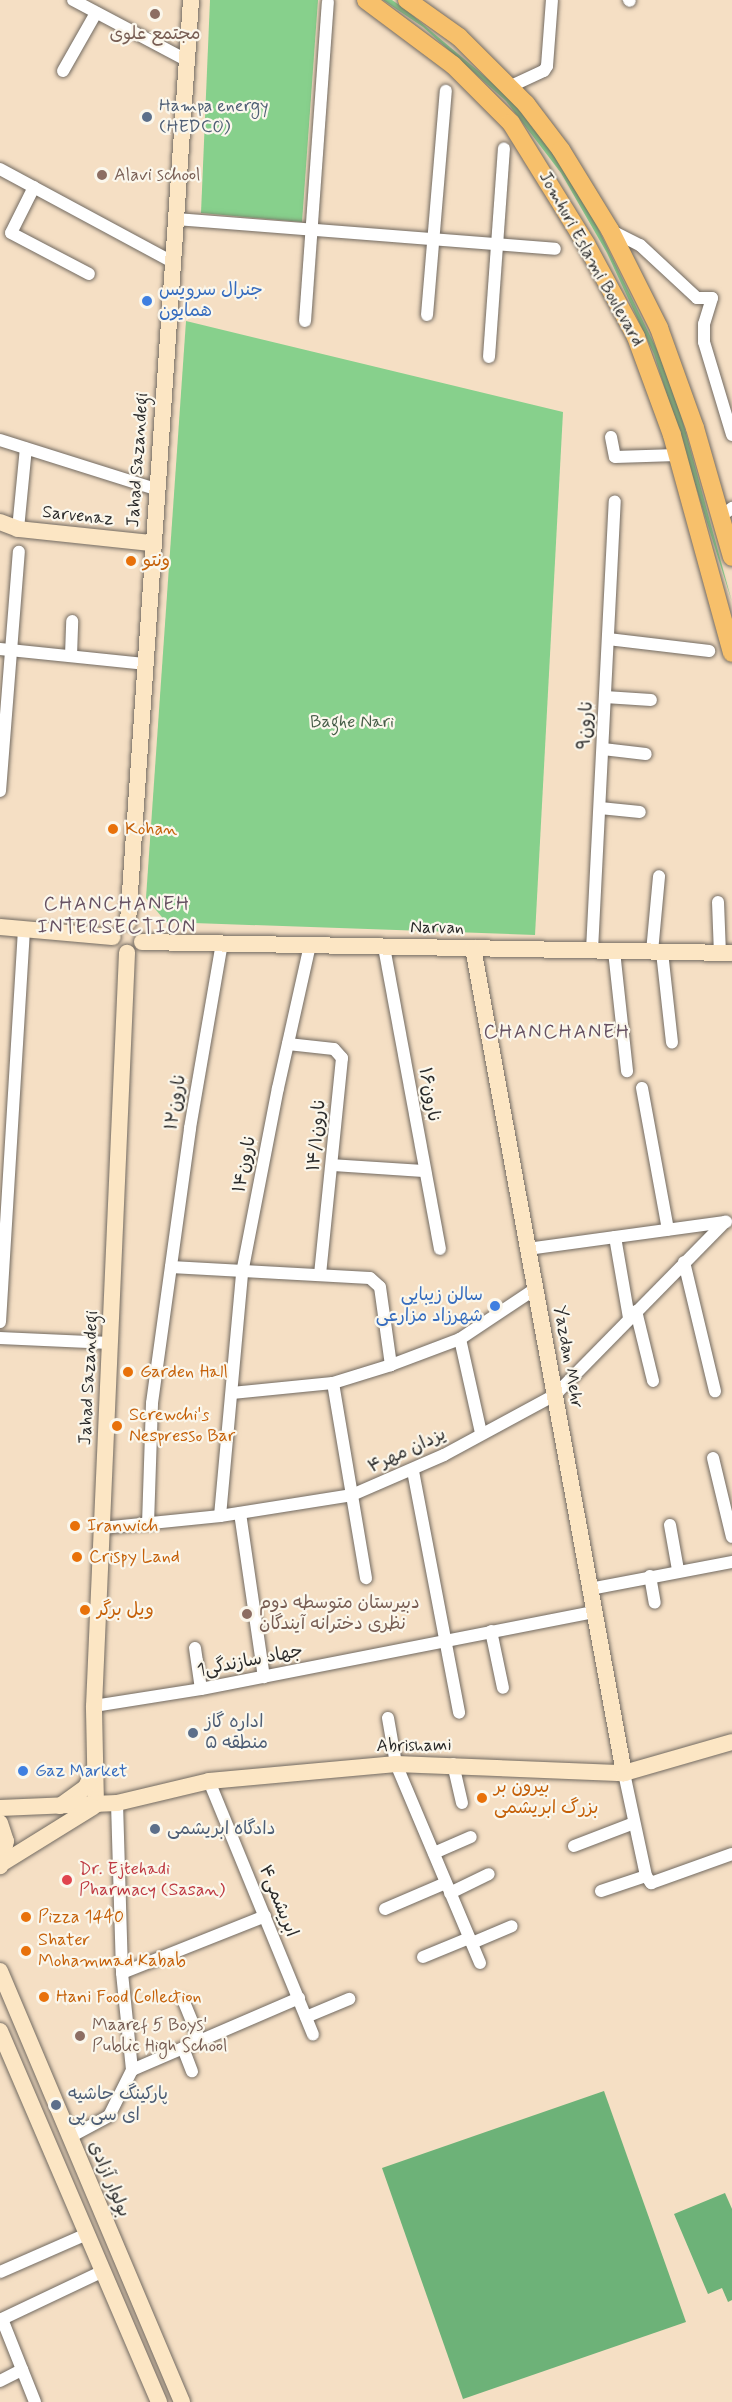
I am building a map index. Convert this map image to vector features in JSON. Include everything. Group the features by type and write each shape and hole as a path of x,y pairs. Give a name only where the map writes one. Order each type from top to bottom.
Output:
{"main road":[{"name":"Jomhuri Eslami Boulevard","path":"366,0 453,65 511,123 537,160 636,337 677,455 731,646"},
{"name":"Jomhuri Eslami Boulevard","path":"407,0 459,38 509,87 561,150 610,230 659,328 726,512 732,557"},
{"name":"Jahad Sazandegi","path":"128,922 155,489 192,1"},
{"name":"Sarvenaz","path":"0,522 18,529 152,543"},
{"path":"128,922 140,929 142,942 137,950 127,953 115,946 113,937 119,925 128,922"},
{"path":"0,927 113,937"},
{"name":"Narvan","path":"142,942 726,953"},
{"name":"Yazdan Mehr","path":"473,948 624,1773"},
{"name":"Jahad Sazandegi","path":"96,1805 94,1706 127,953"},
{"name":"Abrishami","path":"0,1808 55,1808 117,1803 209,1781 396,1764 453,1764 624,1773 732,1742"},
{"path":"55,1808 78,1795 95,1769"},
{"path":"0,1865 96,1805"},
{"path":"0,1823 6,1841 0,1865"},
{"name":"بولوار آزادی","path":"0,1971 182,2402"},
{"path":"0,2031 159,2402"}],"street":[{"path":"73,0 188,61"},
{"path":"509,87 544,71 547,66 552,0"},
{"path":"305,321 314,231 328,2"},
{"path":"63,71 96,13"},
{"path":"427,315 446,91"},
{"path":"489,357 499,244 504,149"},
{"path":"0,169 173,262"},
{"path":"34,188 11,233 89,274"},
{"path":"176,219 555,249"},
{"path":"610,230 640,245 697,298 712,298 704,324 704,342 732,435"},
{"path":"611,437 615,457 677,455"},
{"path":"0,440 155,489"},
{"path":"18,529 26,448"},
{"name":"نارون۹","path":"592,950 615,502"},
{"path":"0,791 14,651 19,552"},
{"path":"71,656 72,621"},
{"path":"608,639 709,651"},
{"path":"0,650 144,664"},
{"path":"605,697 651,700"},
{"path":"603,748 646,753"},
{"path":"600,808 640,812"},
{"path":"659,876 657,952 672,1041"},
{"path":"718,902 726,953"},
{"path":"0,1322 24,930"},
{"name":"نارون۱۲","path":"148,1524 152,1403 190,1128 222,943"},
{"name":"نارون۱۴","path":"220,1516 242,1273 310,945"},
{"name":"نارون۱۶","path":"384,946 440,1249"},
{"path":"614,951 627,1071"},
{"name":"۱۴/۱نارون","path":"288,1044 334,1048 342,1058 320,1274"},
{"path":"642,1088 668,1230"},
{"path":"332,1165 425,1171"},
{"path":"528,1249 728,1221"},
{"name":"یزدان مهر۴","path":"102,1528 220,1516 352,1495 413,1471 555,1395 684,1262 728,1221"},
{"path":"615,1237 632,1315 653,1381"},
{"path":"684,1262 715,1391"},
{"path":"171,1267 242,1273 320,1274 375,1281 380,1287 392,1365"},
{"path":"232,1393 333,1383 392,1365 459,1339 535,1289"},
{"path":"0,1338 110,1343"},
{"path":"459,1339 481,1433"},
{"path":"333,1383 366,1578"},
{"path":"713,1458 732,1537"},
{"path":"413,1471 459,1713"},
{"path":"240,1513 264,1677"},
{"path":"670,1525 678,1570"},
{"path":"590,1589 678,1570 732,1562"},
{"path":"650,1576 655,1603"},
{"name":"1جهاد سازندگی","path":"94,1706 201,1689 446,1639 594,1612"},
{"path":"491,1631 503,1688"},
{"path":"195,1648 201,1689"},
{"path":"388,1718 396,1764 480,1963"},
{"path":"453,1764 462,1803"},
{"path":"624,1773 647,1878 655,1884 732,1854"},
{"name":"ابریشمی۴","path":"209,1781 314,2035"},
{"path":"70,2137 109,2116 132,2070 122,1973 117,1803"},
{"path":"574,1846 634,1823"},
{"path":"434,1853 471,1837"},
{"path":"385,1909 489,1874"},
{"path":"601,1891 647,1878"},
{"path":"122,1973 265,1916"},
{"path":"423,1957 512,1926"},
{"path":"132,2070 298,1998"},
{"path":"306,2017 349,1999"},
{"path":"184,2002 200,2041"},
{"path":"183,2048 192,2071"},
{"path":"0,2272 87,2234"},
{"path":"35,2402 2,2319 104,2271"},
{"path":"0,2381 22,2370"}],"green space":[{"path":"210,0 318,0 302,222 201,213"},
{"path":"383,0 392,0 405,9 509,97 565,169 593,218 658,352 681,415 732,602 654,354 607,253 561,173 506,101 423,27"},
{"name":"Baghe Nari","path":"186,321 563,412 535,935 166,922 146,898"},
{"path":"604,2091 686,2322 463,2399 382,2168"},
{"path":"725,2193 732,2209 732,2300 728,2302 722,2288 708,2294 674,2214"}],"place":[{"name":"مجتمع علوی","path":"155,14"},
{"name":"Hampa energy (HEDCO)","path":"147,117"},
{"name":"Alavi school","path":"102,175"},
{"name":"جنرال سرویس همایون","path":"147,301"},
{"name":"ونتو","path":"131,561"},
{"name":"Kohan","path":"113,829"},
{"name":"سالن زیبایی شهرزاد مزارعی","path":"495,1306"},
{"name":"Garden Hall","path":"128,1372"},
{"name":"Screwchi's Nespresso Bar","path":"117,1426"},
{"name":"Iranwich","path":"75,1526"},
{"name":"Crispy Land","path":"77,1557"},
{"name":"ویل برگر","path":"85,1610"},
{"name":"دبیرستان متوسطه دوم نظری دخترانه آیندگان","path":"247,1614"},
{"name":"اداره گاز منطقه ۵","path":"193,1733"},
{"name":"Gaz Market","path":"23,1771"},
{"name":"بیرون بر بزرگ ابریشمی","path":"482,1798"},
{"name":"دادگاه ابریشمی","path":"155,1829"},
{"name":"Dr. Ejtehadi Pharmacy (Sasan)","path":"67,1880"},
{"name":"Pizza 1440","path":"26,1917"},
{"name":"Shater Mohammad Kabab","path":"26,1951"},
{"name":"Hani Food Collection","path":"44,1997"},
{"name":"Maaref 5 Boys' Public High School","path":"80,2036"},
{"name":"پارکینگ حاشیه ای سی پی","path":"56,2105"}],"district":[{"name":"CHANCHANEH INTERSECTION","path":"117,916"},
{"name":"CHANCHANEH","path":"557,1032"}]}
